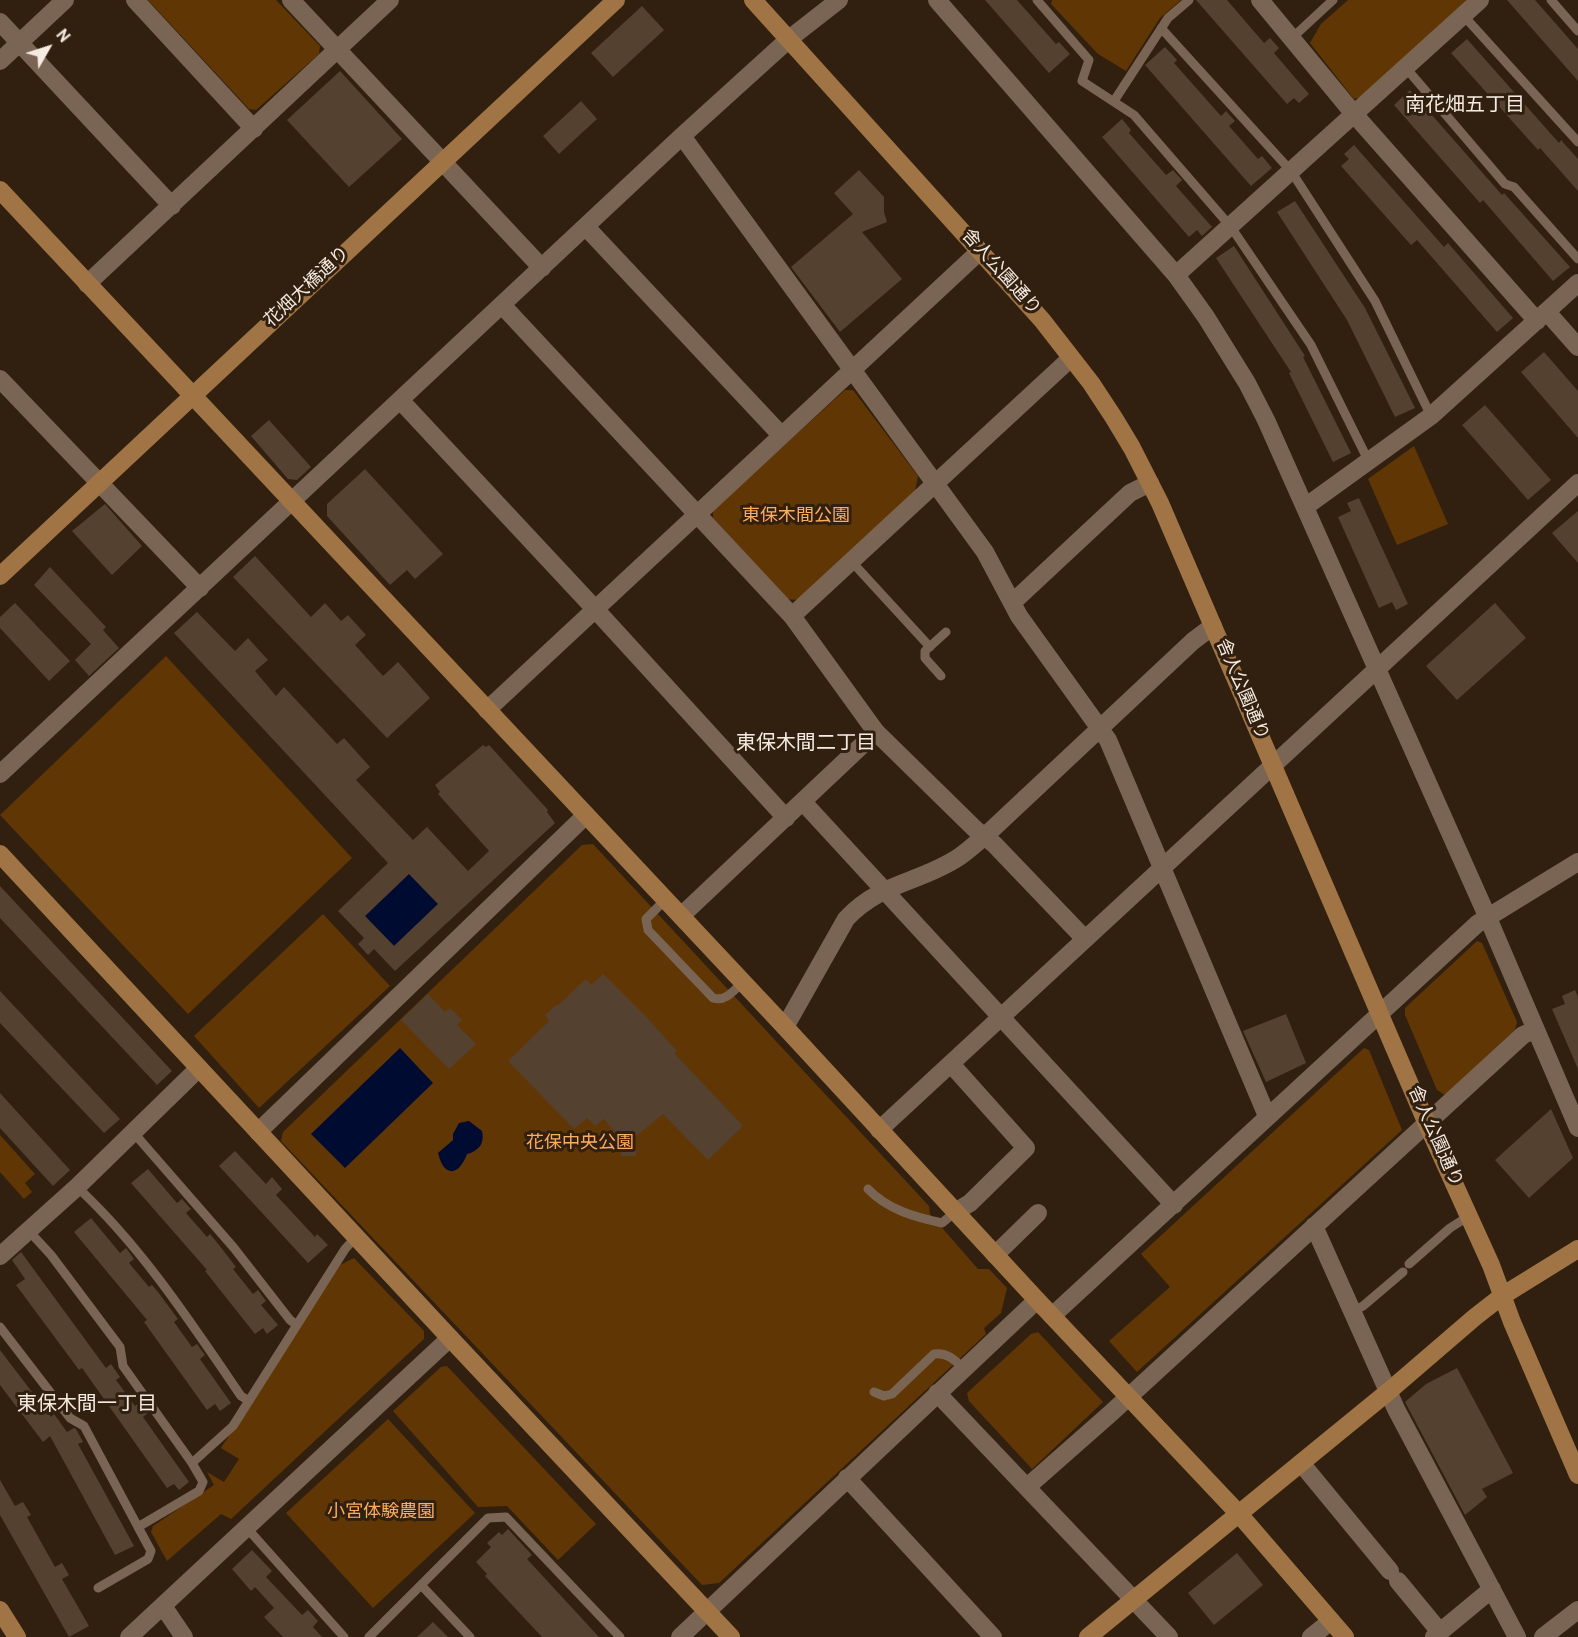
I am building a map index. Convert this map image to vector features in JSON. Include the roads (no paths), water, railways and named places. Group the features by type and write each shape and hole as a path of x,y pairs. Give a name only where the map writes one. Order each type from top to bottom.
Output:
{"street":[{"path":"0,61 65,0"},
{"path":"135,0 254,129"},
{"path":"291,0 542,268"},
{"path":"87,284 390,0"},
{"name":"花畑大橋通り","path":"0,576 616,0"},
{"name":"舎人公園通り","path":"753,0 1042,320 1091,383 1132,448 1214,626 1427,1124 1491,1265 1578,1475"},
{"path":"0,774 682,136 789,39 839,0"},
{"path":"937,0 1176,275 1206,317 1246,383 1266,420 1305,507 1488,918 1578,1128"},
{"path":"1260,0 1354,114 1542,316 1578,347"},
{"path":"1176,275 1479,0"},
{"path":"0,22 172,206"},
{"path":"682,136 985,552 1019,616 1108,740 1267,1116"},
{"path":"0,190 1239,1515 1345,1637"},
{"path":"586,227 781,435"},
{"path":"487,710 980,251"},
{"path":"1305,507 1431,416 1578,283"},
{"path":"502,305 792,616 876,732 984,837 994,844 1085,939"},
{"path":"792,616 1071,358"},
{"path":"0,379 200,588"},
{"path":"400,400 786,818"},
{"path":"1012,603 1130,493 1150,483"},
{"path":"879,1130 1578,483"},
{"path":"785,1027 846,919 857,907 884,890 951,861 984,837 1193,641 1214,626"},
{"path":"681,916 876,732"},
{"path":"803,802 1174,1205"},
{"path":"258,1132 586,815"},
{"path":"0,854 356,1238 731,1637"},
{"path":"1052,1316 1477,924 1578,862"},
{"path":"1027,1487 1523,1035 1535,1030"},
{"path":"951,1064 1026,1148 970,1203 955,1212"},
{"path":"0,1256 76,1187 199,1068"},
{"path":"995,1255 1038,1213"},
{"path":"1314,1226 1396,1409 1517,1637"},
{"path":"1088,1637 1239,1515 1502,1296 1578,1250"},
{"path":"680,1637 1037,1300"},
{"path":"129,1637 450,1338"},
{"path":"937,1393 1169,1637"},
{"path":"1301,1463 1394,1576 1437,1635 1492,1589"},
{"path":"848,1478 993,1637"},
{"path":"163,1606 184,1637"},
{"path":"0,1610 16,1637"},
{"path":"1543,1637 1578,1610"},
{"path":"1311,1637 1331,1621"}],"lane":[{"path":"1037,0 1089,60 1082,81 1134,115 1231,226 1311,345 1369,462"},
{"path":"1114,101 1168,18 1189,0"},
{"path":"1292,38 1334,0"},
{"path":"1551,0 1578,31"},
{"path":"1463,15 1578,142"},
{"path":"1161,28 1291,171 1375,301 1431,416"},
{"path":"1406,68 1505,184 1514,187 1578,259"},
{"path":"852,562 930,647"},
{"path":"941,675 925,658 925,651 946,632"},
{"path":"665,900 646,919 648,930 713,998 719,1000 726,998 743,982"},
{"path":"133,1132 234,1248 290,1320 297,1325"},
{"path":"76,1187 96,1205 173,1297 241,1396 249,1401"},
{"path":"868,1190 884,1204 925,1219 942,1223 955,1212"},
{"path":"1353,1311 1363,1306 1450,1228 1469,1216"},
{"path":"28,1230 51,1255 120,1347 123,1366 192,1462 203,1482 199,1491 138,1527"},
{"path":"192,1462 233,1426 345,1249 356,1238"},
{"path":"0,1328 70,1418 84,1426 151,1551 148,1559 98,1588"},
{"path":"874,1392 884,1396 892,1394 934,1354 942,1353 953,1358 964,1369"},
{"path":"369,1637 488,1518 506,1516 620,1637"},
{"path":"246,1527 344,1637"},
{"path":"421,1585 470,1637"}],"water":[{"path":"409,874 438,904 394,946 365,916"},
{"path":"400,1048 433,1083 345,1168 311,1134"},
{"path":"469,1121 482,1131 482,1143 478,1149 467,1154 460,1167 452,1171 448,1170 444,1167 438,1153 453,1140 453,1134 459,1123"}],"district":[{"name":"南花畑五丁目","path":"1465,107"},
{"name":"東保木間二丁目","path":"806,745"},
{"name":"東保木間一丁目","path":"87,1406"}],"park label":[{"name":"東保木間公園","path":"796,517"},
{"name":"花保中央公園","path":"580,1144"},
{"name":"小宮体験農園","path":"381,1513"}]}
